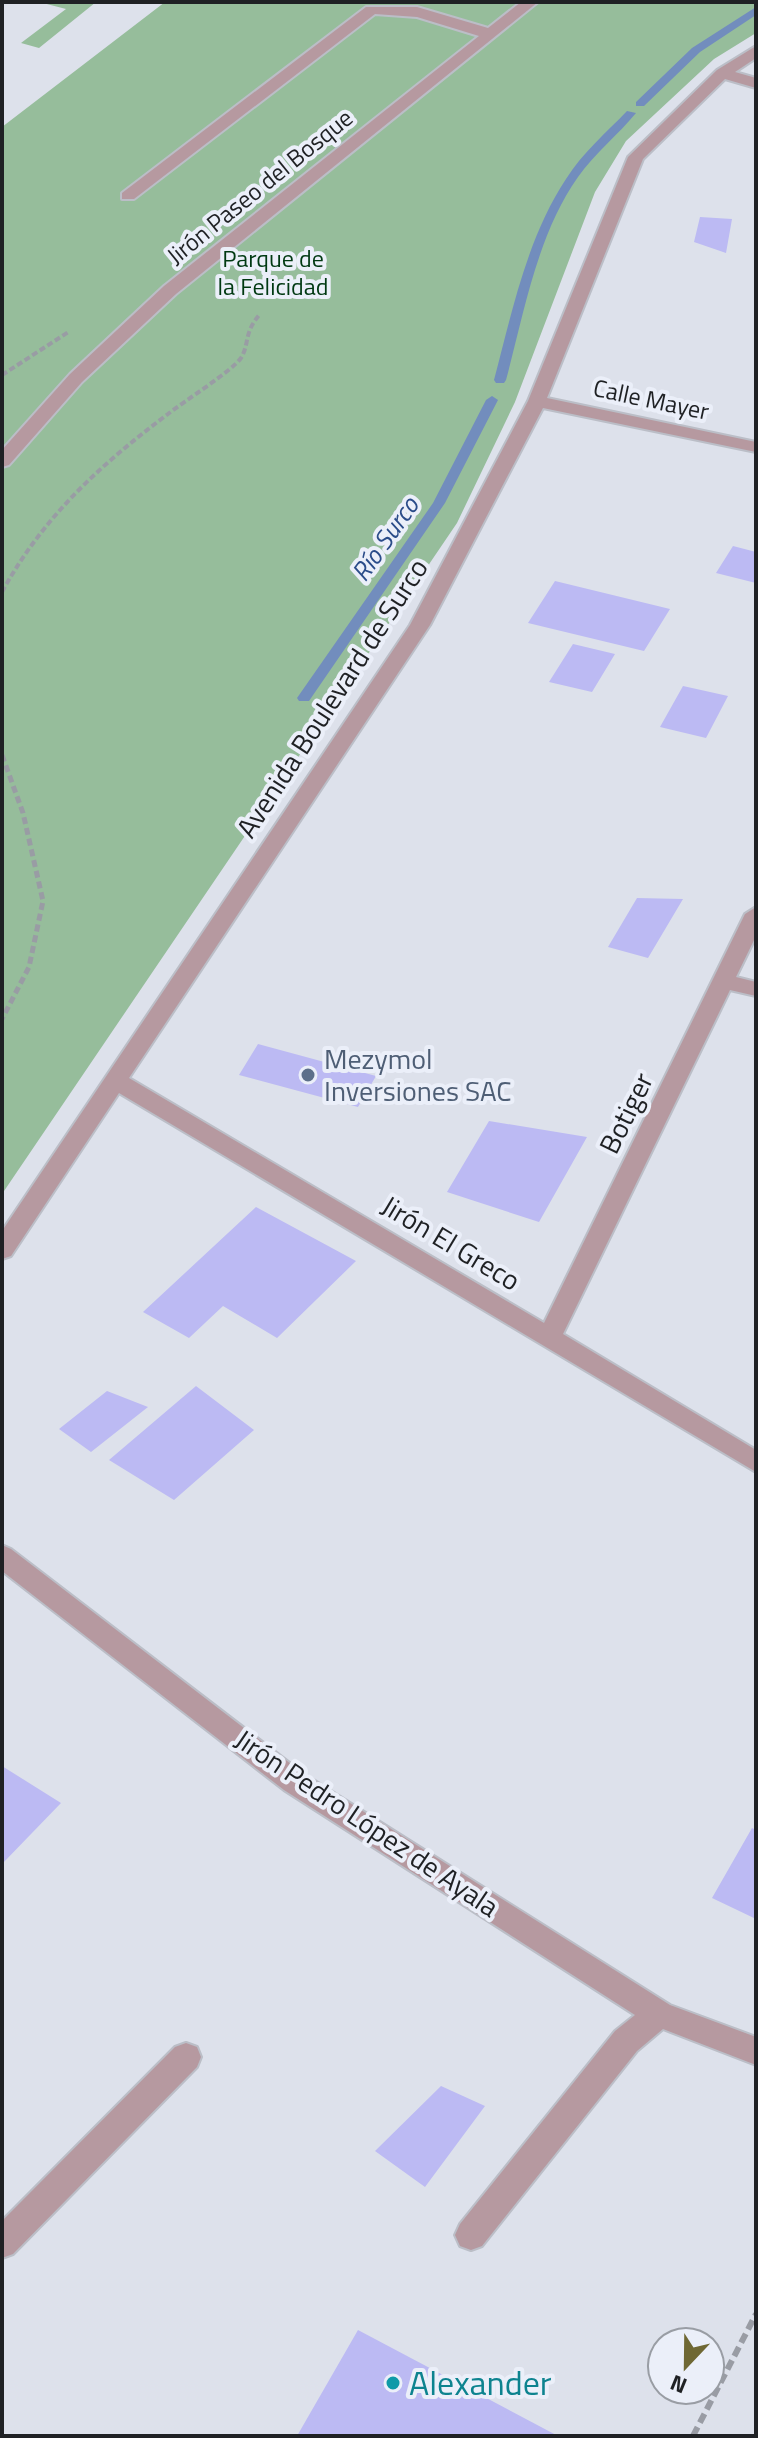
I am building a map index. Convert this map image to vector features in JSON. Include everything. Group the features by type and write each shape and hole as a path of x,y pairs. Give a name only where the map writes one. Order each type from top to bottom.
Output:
{"street":[{"name":"Jirón Paseo del Bosque","path":"2,461 76,378 170,290 530,2"},
{"path":"128,196 371,10 395,7 421,12 489,34"},
{"name":"Avenida Boulevard de Surco","path":"2,1250 420,625 537,401 636,157 722,73 756,51"},
{"path":"722,73 756,83"},
{"name":"Calle Mayer","path":"537,401 756,447"},
{"name":"Botiger","path":"549,1337 756,914"},
{"path":"724,981 756,989"},
{"name":"Jirón El Greco","path":"113,1080 756,1462"},
{"name":"Jirón Pedro López de Ayala","path":"2,1556 294,1782 659,2014 756,2051"},
{"path":"471,2235 626,2041 659,2014"},
{"path":"2,2243 186,2057"}],"path":[{"path":"2,592 18,557 60,501 241,358 248,328 260,314"},
{"path":"2,375 59,335 73,330"},
{"path":"2,755 23,813 43,901 29,967 2,1019"},
{"path":"693,2436 756,2314"}],"green space":[{"path":"39,2 96,2 39,48 21,43 66,9"},
{"name":"Parque de la Felicidad","path":"165,2 756,2 756,33 714,59 626,141 595,192 515,402 457,523 2,1194 2,127"}],"building":[{"path":"700,217 732,219 726,253 694,242"},
{"path":"733,546 756,552 756,583 716,573"},
{"path":"555,581 670,609 644,651 528,623"},
{"path":"573,644 615,654 592,692 549,682"},
{"path":"683,686 728,696 706,738 660,727"},
{"path":"637,898 683,899 648,958 608,947"},
{"name":"Mezymol Inversiones SAC","path":"258,1044 376,1076 358,1107 239,1075"},
{"path":"489,1121 587,1137 539,1222 447,1192"},
{"path":"256,1207 356,1261 277,1338 223,1306 189,1338 143,1312"},
{"path":"196,1386 254,1430 174,1500 109,1460"},
{"path":"107,1391 148,1407 91,1452 59,1429"},
{"path":"2,1766 61,1803 2,1864"},
{"path":"752,1828 756,1830 756,1919 712,1898"},
{"path":"441,2086 485,2106 425,2187 375,2151"},
{"name":"Alexander","path":"358,2330 558,2436 297,2436"}],"waterway":[{"name":"Río Surco","path":"640,104 696,50 756,10"},
{"name":"Río Surco","path":"500,380 523,293 556,206 587,157 631,113"},
{"name":"Río Surco","path":"304,698 439,503 492,400"}],"place":[{"name":"Mezymol Inversiones SAC","path":"308,1075"},
{"name":"Alexander","path":"393,2383"}]}
